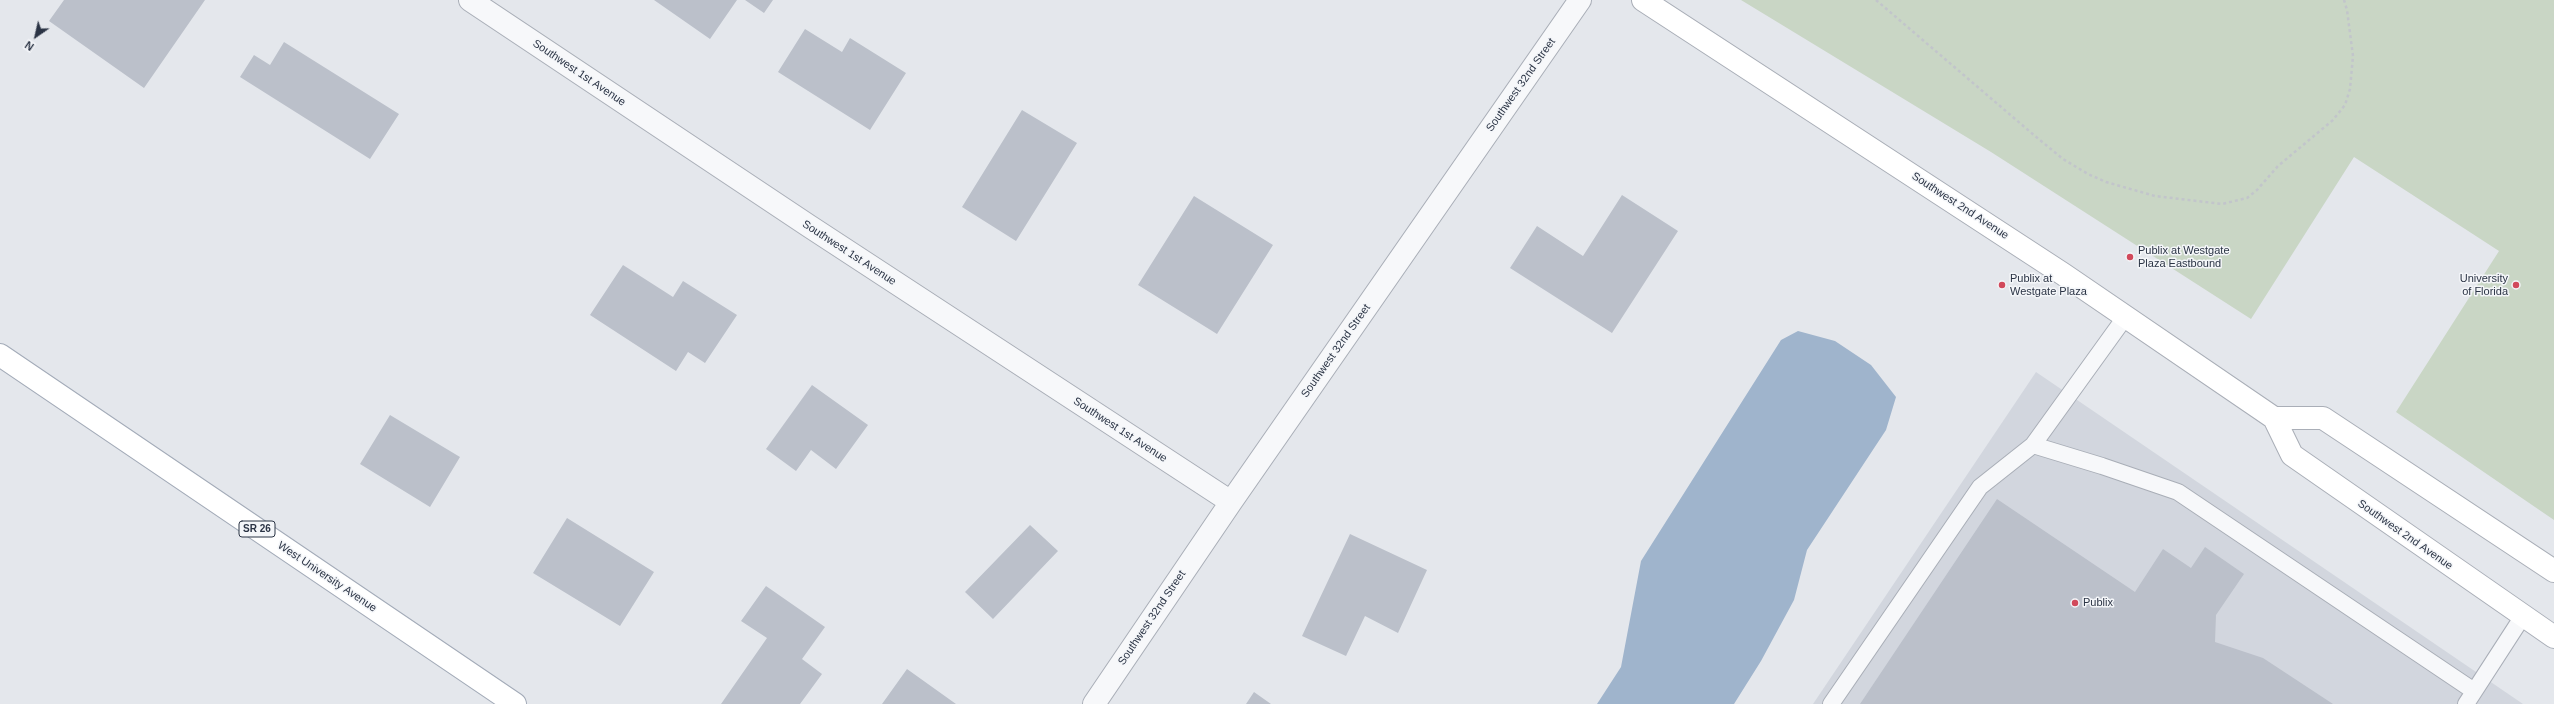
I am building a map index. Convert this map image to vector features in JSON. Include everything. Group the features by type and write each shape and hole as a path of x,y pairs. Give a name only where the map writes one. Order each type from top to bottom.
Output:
{"main road":[{"name":"Southwest 2nd Avenue","path":"1643,0 2126,316 2274,418 2292,456 2554,637"},
{"name":"West University Avenue","path":"0,355 515,704"},
{"path":"2274,418 2323,418 2554,571"}],"street":[{"name":"Southwest 1st Avenue","path":"470,0 809,226 1231,502"},
{"name":"Southwest 32nd Street","path":"1094,704 1231,502 1580,0"}],"lane":[{"path":"1831,704 1980,487 2032,445 2126,316"},
{"path":"2032,445 2102,466 2178,492 2470,698 2523,616"}],"path":[{"path":"1876,0 2034,136 2063,159 2088,174 2106,182 2156,196 2222,204 2247,198 2257,190 2278,166 2333,120 2345,105 2350,89 2353,56 2347,10 2344,0"}],"shaded area":[{"path":"2036,372 2105,419 2523,704 1813,704"}],"green space":[{"name":"University of Florida","path":"1741,0 2554,0 2554,520 2396,412 2499,251 2354,157 2251,319 1991,152"}],"water":[{"path":"1798,331 1835,341 1871,365 1896,397 1886,430 1807,550 1794,600 1761,661 1734,704 1597,704 1621,667 1641,561 1781,340"}],"building":[{"path":"64,0 205,0 144,88 49,21"},
{"path":"654,0 737,0 710,39"},
{"path":"745,0 773,0 764,13"},
{"path":"805,29 842,52 850,38 906,73 870,130 778,72"},
{"path":"284,42 399,114 370,159 240,77 254,55 270,65"},
{"path":"1022,110 1077,143 1016,241 962,207"},
{"path":"1622,195 1678,231 1612,333 1510,268 1537,226 1583,256"},
{"path":"1194,196 1273,245 1217,334 1138,285"},
{"path":"623,265 673,297 683,281 737,315 705,363 688,352 676,371 590,315"},
{"path":"812,385 868,425 836,469 811,450 796,471 766,449"},
{"path":"390,415 460,457 430,507 360,464"},
{"name":"Publix","path":"1997,499 2135,592 2163,549 2191,568 2205,547 2244,574 2216,615 2215,642 2263,658 2333,704 1860,704"},
{"path":"567,518 654,572 620,626 533,573"},
{"path":"1030,525 1058,551 993,619 965,592"},
{"path":"1350,534 1427,570 1398,633 1365,616 1346,656 1302,636"},
{"path":"766,586 825,627 802,659 822,674 800,704 721,704 767,638 741,621"},
{"path":"907,669 956,704 882,704"},
{"path":"1254,692 1271,704 1246,704"}],"place":[{"name":"Publix at Westgate Plaza Eastbound","path":"2130,257"},
{"name":"Publix at Westgate Plaza","path":"2002,285"},
{"name":"University of Florida","path":"2516,285"},
{"name":"Publix","path":"2075,603"}]}
